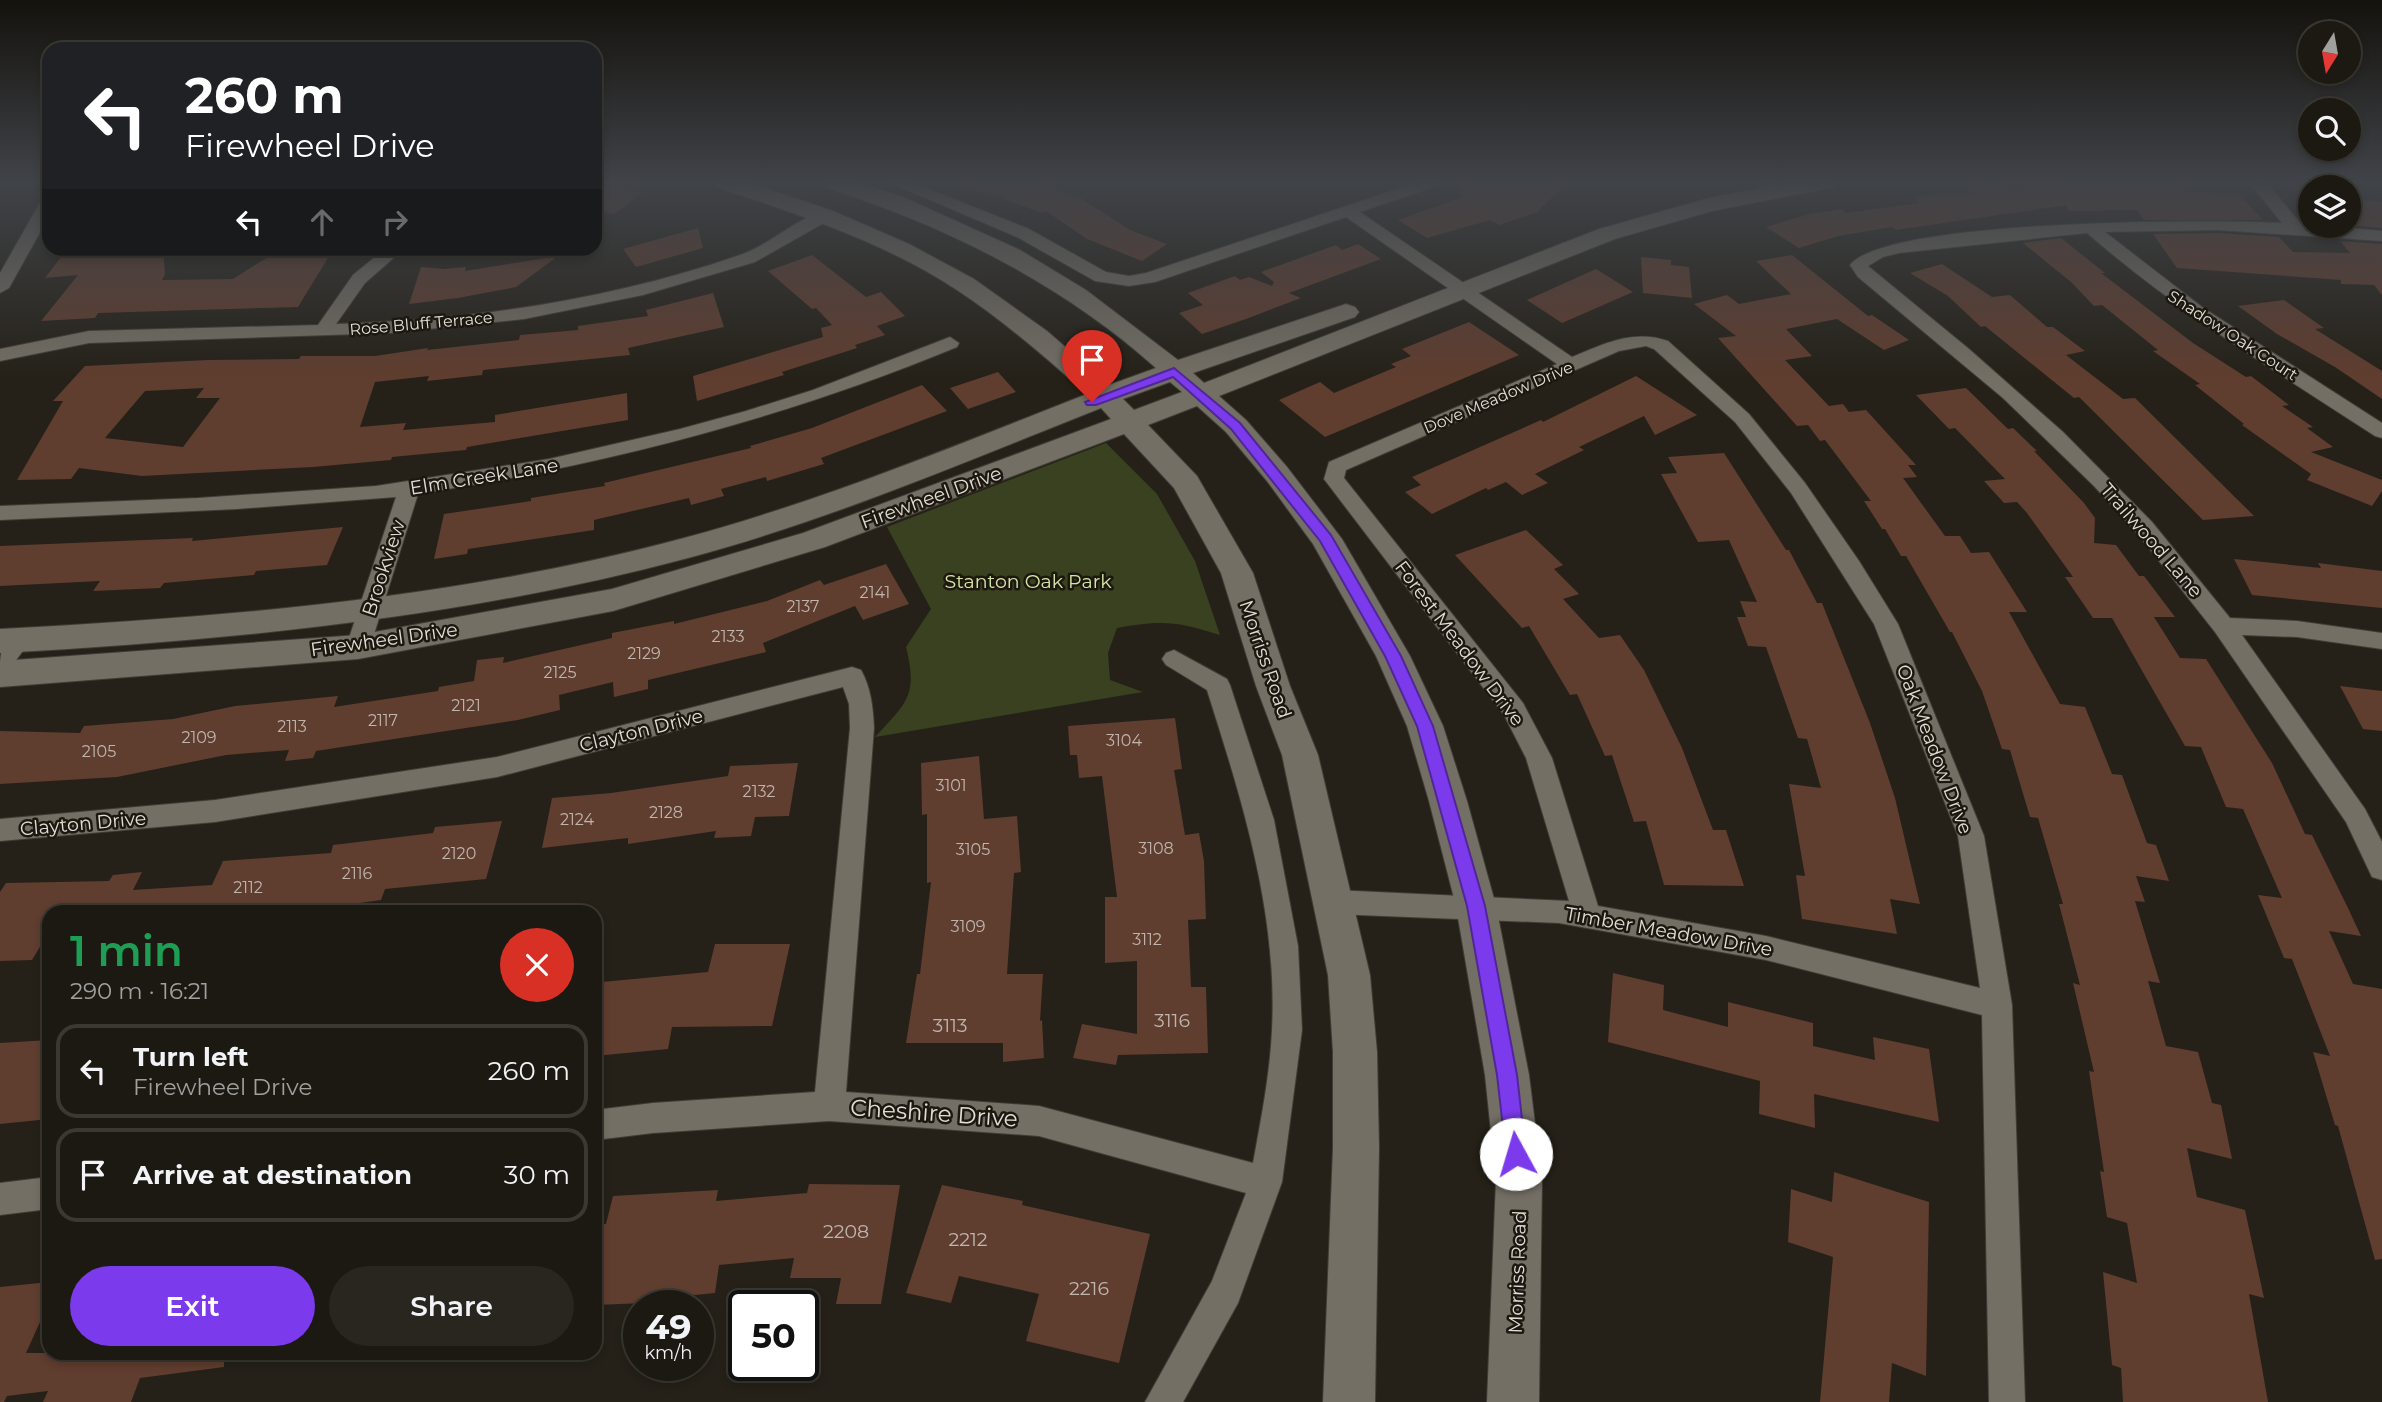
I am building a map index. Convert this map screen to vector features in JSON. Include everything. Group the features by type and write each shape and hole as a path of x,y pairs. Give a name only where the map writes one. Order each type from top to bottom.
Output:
{"street":[{"path":"0,288 25,247"},
{"name":"Rose Bluff Terrace","path":"0,355 55,342 123,335 390,328 524,314 637,291 749,258 768,247"},
{"name":"Morriss Road","path":"896,247 965,284 1038,337 1118,409 1186,483 1237,573 1273,686 1300,755 1349,975 1355,1052 1356,1148 1349,1402"},
{"name":"Morriss Road","path":"994,247 1077,295 1187,382 1236,426 1326,539 1393,656 1425,726 1476,906 1507,1075 1519,1180 1513,1402"},
{"path":"1048,247 1101,277 1114,280 1149,278 1242,247"},
{"path":"1399,247 1572,366"},
{"name":"Firewheel Drive","path":"1451,284 1528,247"},
{"name":"Firewheel Drive","path":"0,674 358,647 612,600 814,540 1187,382 1451,284 1565,247"},
{"name":"Trailwood Lane","path":"1910,247 1867,257 1859,265 1864,273 1980,366 2084,464 2138,522 2223,626 2356,816 2382,869"},
{"name":"Shadow Oak Court","path":"2114,247 2164,290 2255,352 2382,432"},
{"path":"323,330 359,279 387,256"},
{"name":"Dove Meadow Drive","path":"1336,467 1614,346 1647,340 1661,345"},
{"name":"Elm Creek Lane","path":"0,513 221,505 408,489 529,470 660,442 878,375 950,344"},
{"name":"Oak Meadow Drive","path":"1661,345 1742,418 1798,488 1851,566 1886,624 1971,836 1997,1004 2007,1402"},
{"name":"Firewheel Drive","path":"9,640 242,624 370,611 554,581 686,548 819,508 920,471 1118,409"},
{"name":"Forest Meadow Drive","path":"1336,467 1334,479 1514,710 1539,758 1587,915"},
{"name":"Brookview","path":"358,647 408,489"},
{"path":"2223,626 2297,629 2382,640"},
{"path":"0,665 9,640"},
{"path":"1163,1402 1226,1291 1266,1182 1287,1030 1284,946 1261,820 1218,685 1174,659"},
{"name":"Clayton Drive","path":"0,830 215,811 497,767 852,676 861,704 862,728 830,1106"},
{"name":"Timber Meadow Drive","path":"1334,902 1476,906 1587,915 1766,948 1997,1004"},
{"name":"Cheshire Drive","path":"602,1124 830,1106 1039,1121 1266,1182"},
{"path":"0,1199 42,1193"}],"green space":[{"name":"Stanton Oak Park","path":"1106,443 1157,494 1195,561 1220,635 1169,623 1117,628 1108,653 1110,680 1143,692 875,737 907,697 911,677 906,647 931,609 887,527"}],"building":[{"path":"629,247 703,248 636,267 623,249"},
{"path":"1108,247 1162,247 1142,261"},
{"path":"1329,247 1342,250 1363,247 1381,259 1289,293 1301,298 1202,334 1179,313 1203,305 1188,293 1235,276 1240,280 1249,277 1272,286 1274,282 1261,272"},
{"path":"2028,247 2073,247 2105,273 2101,273 2193,343 2246,377 2251,376 2289,405 2282,406 2313,427 2307,428 2333,447 2311,452 2382,480 2382,491 2372,506 2307,480 2311,474 2242,425 2244,424 2195,385 2200,384 2153,351 2158,350 2102,305 2094,306 2071,282"},
{"path":"2162,247 2289,247 2293,252 2350,253 2345,247 2382,247 2382,295 2374,285 2341,284 2341,280 2177,268"},
{"path":"812,255 866,297 881,292 905,316 877,326 885,335 855,345 857,348 782,372 784,375 697,401 693,376 823,337 821,328 832,325 816,308 812,309 768,271"},
{"path":"1792,255 1868,316 1872,315 1909,340 1884,350 1837,319 1786,329 1812,356 1785,360 1829,406 1843,404 1849,412 1866,410 1916,465 1908,465 1917,477 1903,478 1945,536 1960,536 1971,553 1989,552 2027,612 2009,612 2060,704 2085,707 2112,774 2122,775 2147,843 2156,845 2169,881 2136,876 2145,902 2135,901 2160,983 2148,981 2166,1046 2198,1052 2212,1103 2221,1105 2232,1159 2187,1148 2197,1197 2245,1210 2264,1298 2249,1294 2268,1402 2123,1402 2121,1368 2112,1365 2103,1272 2137,1283 2127,1223 2107,1217 2100,1171 2104,1172 2089,1071 2094,1072 2073,983 2080,985 2059,904 2063,904 2038,818 2030,817 2010,750 2002,749 1982,691 1952,632 1906,556 1901,556 1864,501 1871,501 1825,440 1820,441 1808,425 1797,426 1718,338 1736,336 1694,304 1727,295 1739,304 1791,294 1756,261"},
{"path":"62,256 164,256 165,274 162,280 233,279 269,256 329,256 298,307 98,313 95,318 41,321 78,275 45,278"},
{"path":"558,256 516,287 409,304 421,267 466,267 465,271"},
{"path":"1641,257 1671,260 1671,265 1689,267 1692,298 1643,293"},
{"path":"1942,264 1992,297 2010,295 2047,327 2053,327 2085,351 2066,355 2123,399 2135,398 2254,516 2203,520 2079,397 2074,398 1985,326 1981,327 1948,296 1910,273"},
{"path":"1596,269 1633,292 1562,323 1527,300"},
{"path":"713,293 724,327 628,348 630,355 483,370 482,375 427,381 429,376 375,382 360,427 406,423 403,430 495,422 495,415 627,393 628,420 467,447 466,450 392,457 391,460 142,476 79,468 71,479 17,480 63,401 53,401 85,366 299,359 301,356 375,356 519,340 520,335 578,330 578,326 648,316 646,310","holes":["204,388 196,398 220,398 183,447 105,438 145,391"]},
{"path":"2284,300 2324,328 2315,329 2382,371 2382,399 2335,367 2277,334 2238,306"},
{"path":"1469,322 1519,355 1325,437 1279,400 1320,382 1334,393 1396,367 1391,364 1411,356 1402,349"},
{"path":"998,372 1016,392 968,409 950,388"},
{"path":"1636,376 1697,415 1655,435 1644,416 1579,447 1584,450 1535,474 1548,483 1522,495 1506,482 1488,490 1486,488 1432,514 1405,492 1421,485 1412,477 1541,420 1543,422"},
{"path":"922,385 947,411 821,458 824,464 767,481 766,477 721,489 724,496 691,505 689,498 594,520 594,530 468,549 467,554 434,559 444,514 605,486 604,483 751,448 750,446 812,428"},
{"path":"1966,388 2008,429 2013,428 2037,451 2034,451 2084,503 2095,518 2094,543 2116,545 2139,576 2144,576 2175,617 2154,617 2180,658 2206,659 2272,763 2305,834 2312,835 2348,908 2361,936 2329,931 2353,984 2382,989 2382,1259 2375,1260 2338,1126 2335,1125 2313,1052 2330,1056 2292,959 2284,958 2258,895 2282,898 2243,809 2226,807 2201,747 2185,746 2112,618 2093,618 2065,577 2073,577 2027,513 2017,502 2004,503 1984,481 2005,479 1955,428 1949,429 1916,395"},
{"path":"1724,453 1786,550 1789,550 1817,603 1822,603 1870,723 1895,798 1920,904 1890,899 1897,934 1802,919 1796,875 1805,876 1789,784 1821,788 1807,739 1798,738 1766,647 1748,646 1737,617 1746,617 1740,601 1757,602 1729,540 1698,542 1661,474 1677,473 1668,457"},
{"path":"343,527 327,565 164,583 160,588 93,591 100,581 0,586 0,546 193,538 192,541"},
{"path":"1526,530 1563,565 1554,569 1579,594 1563,599 1599,638 1620,635 1644,670 1682,748 1713,830 1726,830 1744,886 1664,885 1646,821 1634,822 1612,755 1605,756 1577,694 1570,695 1529,626 1522,628 1455,555"},
{"path":"2234,559 2321,568 2318,563 2382,571 2382,608 2252,595"},
{"path":"886,564 909,604 863,620 855,606 763,643 766,652 648,680 648,689 614,697 613,682 559,695 560,710 518,720 316,751 313,758 285,761 289,750 226,755 117,777 0,784 0,731 80,733 84,726 173,719 235,706 338,696 334,707 438,691 439,687 474,681 477,660 504,657 503,663 612,638 612,633 674,621 674,624 767,601 820,580 824,585"},
{"path":"2340,686 2382,691 2382,731 2363,729"},
{"path":"1175,718 1182,769 1174,770 1185,835 1199,833 1204,861 1206,919 1188,920 1191,987 1206,987 1208,1053 1118,1055 1116,1065 1073,1058 1082,1024 1137,1034 1137,961 1105,963 1105,897 1117,897 1102,776 1079,778 1077,755 1070,755 1068,726"},
{"path":"979,756 984,819 1017,816 1021,872 1014,873 1007,974 1043,974 1040,1021 1042,1020 1044,1058 1003,1062 1003,1043 906,1043 917,974 920,974 931,882 927,883 927,814 922,815 921,763"},
{"path":"798,763 789,816 755,817 751,836 714,838 716,831 628,844 628,838 542,848 552,798 611,793 728,776 730,766"},
{"path":"502,821 486,879 385,889 381,900 345,905 42,905 42,944 32,960 0,961 0,892 6,883 109,881 113,875 142,872 133,890 212,885 223,861 331,853 333,845 433,833 435,827"},
{"path":"715,944 790,944 772,1026 672,1027 668,1049 602,1055 602,982 708,972"},
{"path":"1613,973 1664,985 1663,1010 1728,1027 1728,1002 1813,1023 1813,1046 1875,1060 1873,1037 1929,1049 1939,1122 1814,1094 1815,1128 1759,1114 1760,1081 1608,1042"},
{"path":"42,1040 42,1120 0,1124 0,1043"},
{"path":"1834,1172 1929,1202 1926,1376 1892,1363 1889,1402 1820,1402 1833,1257 1788,1242 1791,1189 1832,1202"},
{"path":"809,1184 900,1185 881,1304 836,1304 841,1278 790,1278 794,1258 719,1265 715,1293 714,1290 623,1290 623,1304 602,1305 602,1224 606,1224 613,1196 718,1190 716,1201 807,1193"},
{"path":"942,1185 1023,1201 1022,1205 1150,1234 1119,1363 1026,1341 1039,1294 959,1276 951,1303 906,1293"},
{"path":"42,1283 42,1318 26,1353 42,1353 42,1360 224,1360 224,1367 140,1378 131,1402 43,1402 48,1391 7,1396 4,1402 0,1402 0,1287"}],"route":[{"path":"1092,402 1174,372 1199,393 1236,426 1277,474 1326,539 1393,656 1425,726 1476,906 1507,1075 1516,1154"}]}
